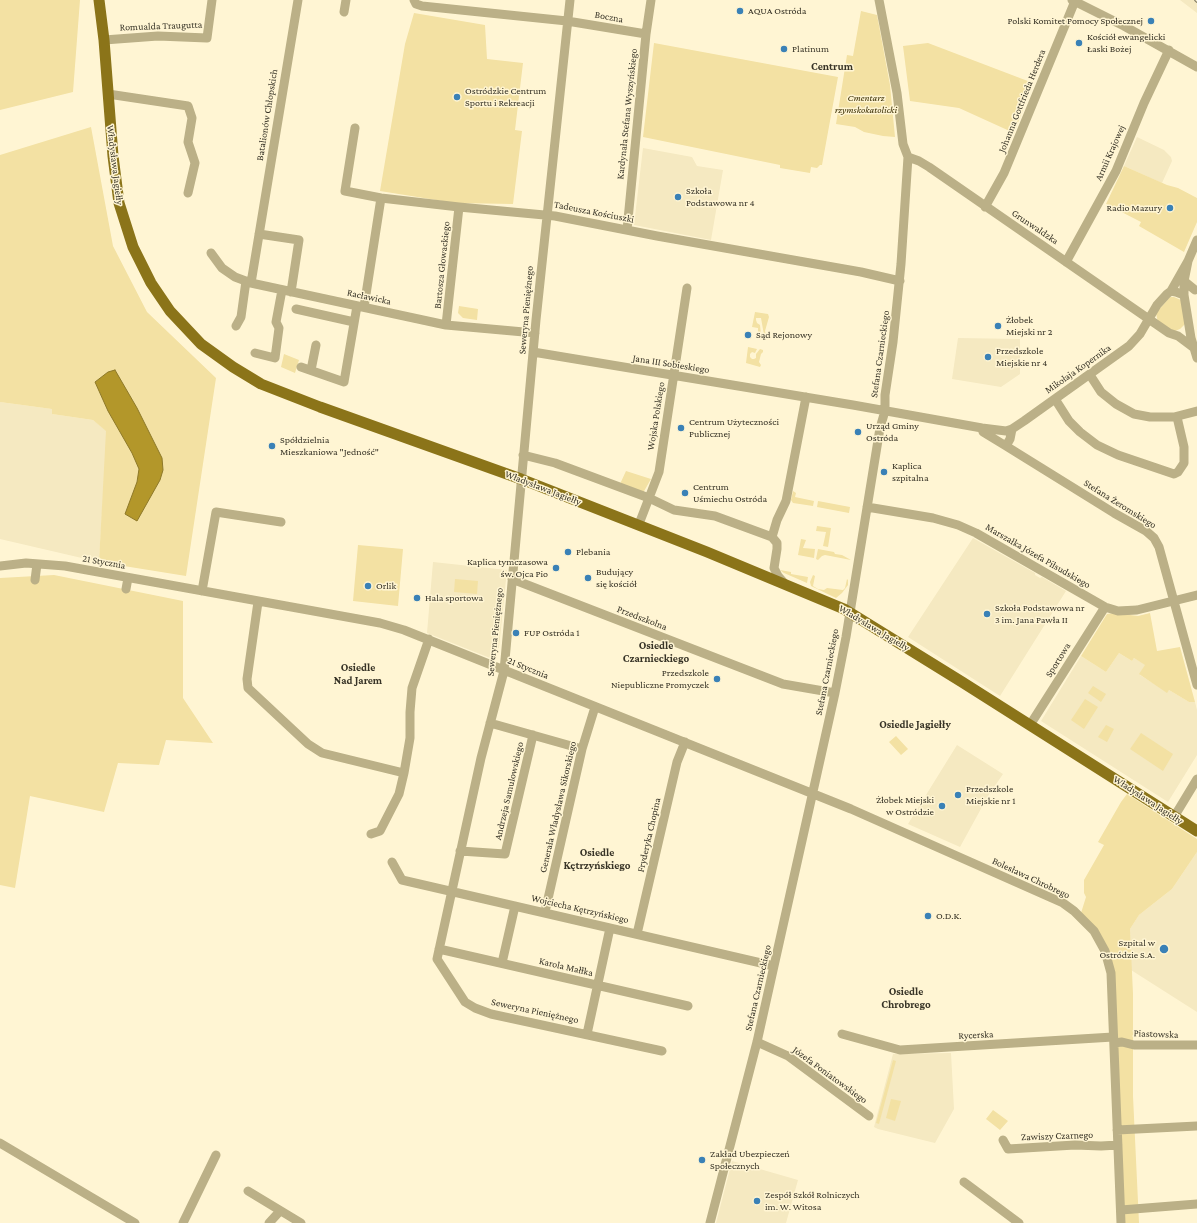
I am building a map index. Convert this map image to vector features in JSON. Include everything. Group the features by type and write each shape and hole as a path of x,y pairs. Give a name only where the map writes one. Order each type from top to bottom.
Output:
{"main road":[{"name":"Władysława Jagiełły","path":"99,0 119,203 133,247 151,282 170,311 201,344 261,384 320,407 521,479 638,524 850,612 1197,832"}],"street":[{"name":"Romualda Traugutta","path":"104,40 158,36 207,38 212,0"},
{"name":"Batalionów Chłopskich","path":"236,326 241,317 259,234 298,0"},
{"path":"344,12 346,0"},
{"name":"Boczna","path":"414,0 416,4 422,6 567,21 646,34"},
{"name":"Seweryna Pieniężnego","path":"570,0 534,333 504,671 490,723 460,851 437,959 465,1002 475,1008 491,1014 662,1051"},
{"name":"Kardynała Stefana Wyszyńskiego","path":"627,230 646,34 651,0"},
{"name":"Stefana Czarnieckiego","path":"710,1223 757,1042 835,693 850,612 880,428 885,411 884,400 894,342 904,238 906,173 908,157 903,144 897,93 879,0"},
{"path":"1073,1 1169,50 1197,67"},
{"name":"Johanna Gottfrieda Herdera","path":"985,207 1004,172 1073,1"},
{"name":"Armii Krajowej","path":"1066,262 1116,171 1144,103 1169,50"},
{"path":"108,94 188,106 192,118 188,142 195,163 188,194"},
{"name":"Tadeusza Kościuszki","path":"355,128 345,191 381,198 546,215 864,272 900,281"},
{"name":"Grunwaldzka","path":"908,157 929,167 985,207 1149,318"},
{"path":"301,367 344,382 354,322 360,307 381,198"},
{"name":"Bartosza Głowackiego","path":"446,325 459,207"},
{"path":"259,234 299,240 291,292"},
{"path":"1194,348 1178,336 1169,333 1149,318 1162,299 1171,291 1188,261 1197,240"},
{"name":"Racławicka","path":"211,253 222,268 236,277 248,282 446,325 534,333"},
{"path":"1188,261 1184,281 1184,296 1190,333 1197,358"},
{"path":"1184,281 1196,291 1184,296"},
{"name":"Wojska Polskiego","path":"638,524 658,472 687,288"},
{"path":"255,353 275,358 279,328 276,322 282,290"},
{"path":"1171,291 1180,293 1184,296"},
{"path":"296,310 354,322"},
{"name":"Mikołaja Kopernika","path":"1012,429 1129,346 1140,334 1149,318"},
{"path":"1178,336 1184,334 1189,324"},
{"path":"311,370 316,345"},
{"name":"Jana III Sobieskiego","path":"533,352 885,411"},
{"path":"1090,375 1100,392 1116,404 1134,414 1150,417 1177,417 1197,411"},
{"path":"772,536 777,520 786,501 806,397"},
{"path":"1055,399 1069,421 1097,445 1118,455 1174,474 1178,472 1184,463 1184,447 1177,417"},
{"path":"885,411 982,428 1006,431 1012,429 1010,439 1006,446 983,432 982,428"},
{"name":"Stefana Żeromskiego","path":"1006,446 1114,513 1146,531 1154,538 1158,547 1197,685"},
{"path":"523,455 555,463 649,498 674,510 715,516 772,536 777,543 774,568 778,576 786,585"},
{"name":"Marszałka Józefa Piłsudskiego","path":"867,507 933,518 958,525 976,533 1105,607 1118,611 1137,610 1197,595"},
{"path":"202,591 216,512 281,522"},
{"path":"38,577 39,564"},
{"name":"21 Stycznia","path":"0,566 39,564 65,566 391,626 429,639 504,671 812,794"},
{"path":"126,589 128,578"},
{"name":"Przedszkolna","path":"512,579 783,684 835,693"},
{"path":"184,598 186,588"},
{"path":"258,602 247,679 248,688 308,744 322,753 404,773"},
{"name":"Sportowa","path":"1030,725 1105,607"},
{"path":"371,834 380,831 399,794 410,738 412,688 429,639"},
{"name":"Generała Władysława Sikorskiego","path":"545,912 582,749 595,707"},
{"name":"Andrzeja Samulowskiego","path":"490,723 582,749"},
{"name":"Andrzeja Samulowskiego","path":"460,851 505,854 533,735"},
{"name":"Fryderyka Chopina","path":"637,934 677,762 685,742"},
{"path":"1174,816 1197,779"},
{"name":"Bolesława Chrobrego","path":"812,794 866,815 1062,903 1074,910 1094,931 1105,951 1112,982 1121,1223"},
{"name":"Wojciecha Kętrzyńskiego","path":"392,862 402,880 774,966"},
{"path":"502,963 515,906"},
{"path":"587,1034 610,928"},
{"name":"Karola Małłka","path":"439,949 688,1006"},
{"name":"Rycerska","path":"842,1034 900,1050 1114,1040"},
{"name":"Piastowska","path":"1114,1040 1134,1045 1197,1045"},
{"name":"Józefa Poniatowskiego","path":"757,1042 788,1056 869,1116"},
{"path":"1117,1130 1197,1126"},
{"name":"Zawiszy Czarnego","path":"1003,1140 1008,1149 1075,1145 1118,1145"},
{"path":"0,1143 135,1223"},
{"path":"183,1223 216,1154"},
{"path":"964,1182 1019,1223"},
{"path":"248,1191 301,1223"},
{"path":"1120,1210 1197,1204"},
{"path":"269,1223 280,1211"}],"shaded area":[{"path":"1180,0 1197,0 1197,13"},
{"path":"1137,137 1164,150 1171,157 1172,161 1162,183 1124,166"},
{"name":"Szkoła Podstawowa nr 4","path":"643,148 692,157 697,166 723,170 711,240 634,225"},
{"name":"Przedszkole Miejskie nr 4","path":"958,338 1020,339 1020,374 1001,387 952,379"},
{"path":"115,370 137,408 162,458 163,470 160,480 137,521 125,514 137,482 139,469 132,453 108,411 95,382 108,372"},
{"path":"0,402 52,409 52,414 93,420 107,431 99,562 0,539"},
{"name":"Szkoła Podstawowa nr 3 im. Jana Pawła II","path":"973,538 1035,573 1035,575 1040,578 1042,577 1066,591 1000,696 908,637"},
{"path":"433,562 507,570 499,648 494,648 490,658 427,633"},
{"path":"1119,653 1132,661 1134,658 1146,665 1140,675 1167,692 1169,690 1189,702 1195,702 1197,710 1197,755 1168,802 1041,721 1081,656 1106,672"},
{"name":"Przedszkole Miejskie nr 1","path":"957,745 1003,774 988,796 960,847 908,824"},
{"name":"Szpital w Ostródzie S.A.","path":"1197,852 1197,1012 1131,970 1130,929 1139,915 1172,889"},
{"path":"951,1053 954,1109 935,1143 874,1127 893,1054"},
{"name":"Zespół Szkół Rolniczych im. W. Witosa","path":"732,1161 798,1180 786,1223 716,1223"}],"green space":[{"path":"0,0 80,0 73,92 0,110"},
{"name":"Cmentarz rzymskokatolicki","path":"861,11 877,15 890,85 895,137 864,132 855,127 836,124 847,55 853,56"},
{"name":"Ostródzkie Centrum Sportu i Rekreacji","path":"414,13 485,25 487,59 523,63 515,130 522,131 513,204 455,203 380,191 405,44"},
{"path":"654,43 838,77 822,165 817,168 811,167 810,173 780,168 780,165 643,137"},
{"path":"928,43 1033,83 1014,133 959,108 910,101 903,46"},
{"path":"91,127 113,246 147,312 216,378 186,576 99,562 106,431 93,420 52,414 52,409 0,402 0,155"},
{"path":"1124,166 1167,185 1178,188 1197,198 1197,222 1184,252 1139,226 1141,222 1106,204"},
{"path":"1170,297 1181,300 1185,324 1180,329 1175,331 1158,322 1156,313"},
{"path":"459,306 478,309 477,320 463,318 458,313"},
{"path":"755,312 768,314 769,317 765,336 761,318 756,318 756,320 760,325 761,335 758,334 758,328 752,327"},
{"path":"748,347 757,349 755,353 752,352 750,354 752,359 756,358 756,354 760,349 763,350 759,362 761,365 760,367 746,363"},
{"path":"284,354 299,360 295,373 281,367"},
{"path":"626,471 651,479 643,493 620,484"},
{"path":"793,491 796,493 795,497 814,501 813,506 793,503 791,500"},
{"path":"818,501 850,507 849,513 817,507"},
{"path":"817,526 831,528 828,547 823,546 826,532 816,531"},
{"path":"801,539 806,540 803,548 815,549 814,558 798,555"},
{"path":"358,545 403,549 398,606 353,601"},
{"path":"818,549 834,552 835,554 842,555 851,560 825,555 818,560 816,559"},
{"path":"780,570 791,572 791,574 808,577 807,583 784,573"},
{"path":"54,575 183,601 183,698 213,743 166,740 159,765 118,763 104,812 30,796 15,888 0,885 0,578"},
{"path":"813,575 815,576 813,586 818,589 824,590 827,588 843,590 847,579 848,585 836,598 811,586 810,582"},
{"path":"455,579 478,581 477,594 454,592"},
{"path":"1114,613 1138,616 1150,613 1157,651 1180,647 1195,702 1189,702 1169,690 1167,693 1139,674 1145,665 1134,658 1132,661 1119,653 1106,672 1081,656 1107,614"},
{"path":"1093,686 1106,694 1101,702 1088,693"},
{"path":"1085,699 1098,707 1084,729 1071,720"},
{"path":"1106,725 1114,729 1107,742 1098,737"},
{"path":"1141,733 1173,754 1163,771 1130,749"},
{"path":"896,736 908,749 901,755 889,742"},
{"path":"1127,794 1197,839 1197,852 1172,889 1139,915 1130,929 1133,994 1133,1096 1139,1223 1125,1223 1113,975 1081,913 1086,897 1084,893 1084,880 1104,845 1098,842"},
{"path":"893,1060 896,1061 879,1124 876,1123"},
{"path":"891,1099 901,1101 895,1121 886,1118"},
{"path":"993,1110 1008,1121 1000,1130 986,1119"}],"place":[{"name":"AQUA Ostróda","path":"740,11"},
{"name":"Polski Komitet Pomocy Społecznej","path":"1151,21"},
{"name":"Kościół ewangelicki Łaski Bożej","path":"1079,43"},
{"name":"Platinum","path":"784,49"},
{"name":"Ostródzkie Centrum Sportu i Rekreacji","path":"457,97"},
{"name":"Szkoła Podstawowa nr 4","path":"678,197"},
{"name":"Radio Mazury","path":"1170,208"},
{"name":"Żłobek Miejski nr 2","path":"998,326"},
{"name":"Sąd Rejonowy","path":"748,335"},
{"name":"Przedszkole Miejskie nr 4","path":"988,357"},
{"name":"Centrum Użyteczności Publicznej","path":"681,428"},
{"name":"Urząd Gminy Ostróda","path":"858,432"},
{"name":"Spółdzielnia Mieszkaniowa \"Jedność\"","path":"272,446"},
{"name":"Kaplica szpitalna","path":"884,472"},
{"name":"Centrum Uśmiechu Ostróda","path":"685,493"},
{"name":"Plebania","path":"568,552"},
{"name":"Kaplica tymczasowa św. Ojca Pio","path":"556,568"},
{"name":"Budujący się kościół","path":"588,578"},
{"name":"Orlik","path":"368,586"},
{"name":"Hala sportowa","path":"417,598"},
{"name":"Szkoła Podstawowa nr 3 im. Jana Pawła II","path":"987,614"},
{"name":"FUP Ostróda 1","path":"516,633"},
{"name":"Przedszkole Niepubliczne Promyczek","path":"717,679"},
{"name":"Przedszkole Miejskie nr 1","path":"958,795"},
{"name":"Żłobek Miejski w Ostródzie","path":"942,806"},
{"name":"O.D.K.","path":"928,916"},
{"name":"Szpital w Ostródzie S.A.","path":"1164,949"},
{"name":"Zakład Ubezpieczeń Społecznych","path":"702,1160"},
{"name":"Zespół Szkół Rolniczych im. W. Witosa","path":"757,1201"}],"district":[{"name":"Centrum","path":"832,67"},
{"name":"Osiedle Czarnieckiego","path":"656,652"},
{"name":"Osiedle Nad Jarem","path":"358,674"},
{"name":"Osiedle Jagiełły","path":"915,725"},
{"name":"Osiedle Kętrzyńskiego","path":"597,859"},
{"name":"Osiedle Chrobrego","path":"906,998"}]}
